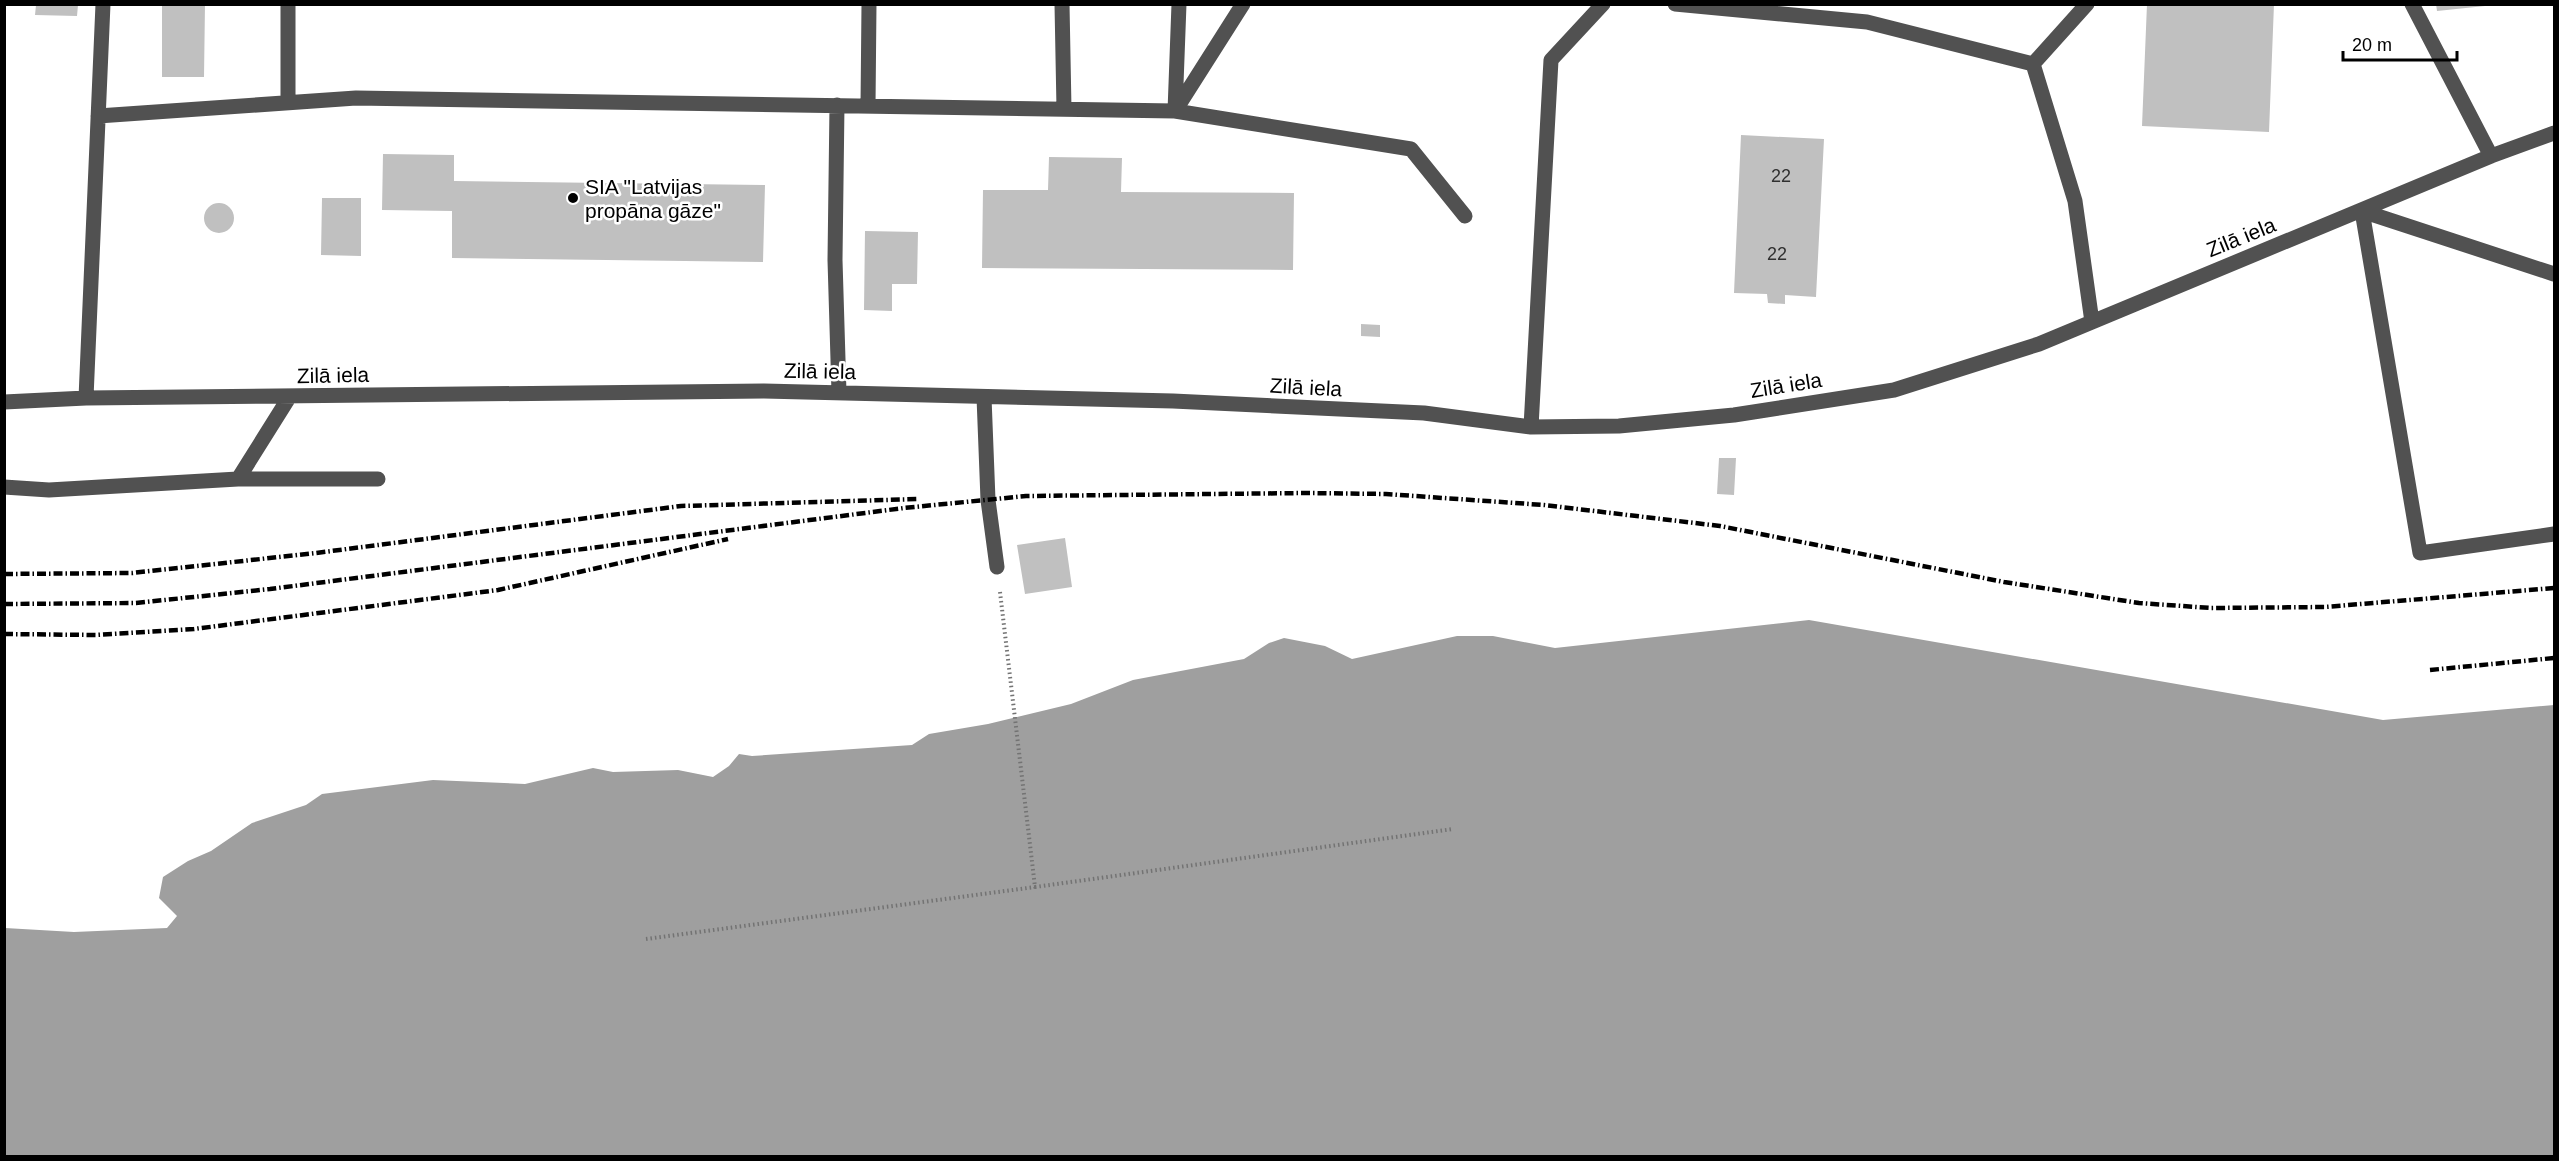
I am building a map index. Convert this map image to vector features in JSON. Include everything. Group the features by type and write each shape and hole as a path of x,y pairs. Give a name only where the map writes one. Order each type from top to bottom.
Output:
{"street":[{"path":"86,398 103,4"},
{"path":"288,4 288,101"},
{"path":"868,106 869,4"},
{"path":"1062,4 1064,109"},
{"path":"1174,111 1179,4"},
{"path":"1174,111 1243,4"},
{"path":"1531,427 1551,60 1603,4"},
{"path":"1675,4 1867,22 2033,64"},
{"path":"2033,64 2086,4"},
{"path":"2412,4 2491,156"},
{"path":"2033,64 2075,201 2092,322"},
{"path":"98,116 356,98 1174,111 1410,149 1464,216"},
{"path":"837,105 835,260 839,393"},
{"name":"Zilā iela","path":"4,402 86,398 764,391 1185,402 1424,413 1531,427 1619,426 1714,416 1894,390 2039,344 2491,156 2554,133"},
{"path":"2554,274 2362,211 2420,553 2554,534"},
{"path":"238,479 290,396"},
{"path":"984,396 988,500 997,567"},
{"path":"4,487 49,490 238,479 378,479"}],"path":[{"path":"997,567 1035,886"},
{"path":"646,939 1453,829"}],"shaded area":[{"path":"1809,620 2383,720 2554,705 2554,1156 5,1156 5,928 74,932 167,928 177,916 159,898 163,877 188,861 211,851 252,823 306,805 322,794 433,780 525,784 593,768 613,772 678,770 713,777 729,766 739,754 752,756 912,745 929,734 988,724 1071,704 1133,680 1244,659 1269,643 1284,638 1325,646 1352,659 1457,636 1493,636 1555,648"}],"building":[{"path":"162,4 205,4 204,77 162,77"},
{"path":"2147,4 2274,4 2269,132 2142,126"},
{"path":"2436,4 2485,4 2485,6 2437,11"},
{"path":"36,5 78,5 77,16 35,15"},
{"path":"1741,135 1824,139 1816,297 1785,295 1785,304 1768,303 1767,294 1734,293"},
{"name":"SIA \"Latvijas propāna gāze\"","path":"383,154 454,155 454,181 765,185 763,262 452,258 452,211 382,210"},
{"path":"1049,157 1122,158 1121,192 1294,193 1293,270 982,268 983,190 1048,190"},
{"path":"322,198 361,198 361,256 321,255"},
{"path":"219,203 230,207 234,218 230,229 219,233 208,229 204,218 208,207"},
{"path":"865,231 918,232 917,284 892,284 892,311 864,310"},
{"path":"1361,324 1380,325 1380,337 1361,336"},
{"path":"1719,458 1736,458 1734,495 1717,494"},
{"path":"1065,538 1072,587 1025,594 1017,545"}],"railway":[{"path":"4,604 136,603 270,589 904,508 1026,496 1307,493 1386,494 1544,505 1720,526 2004,582 2139,603 2211,608 2325,607 2554,588"},
{"path":"4,574 132,573 316,553 681,506 918,499"},
{"path":"4,634 96,635 194,629 498,590 728,539"},
{"path":"2430,670 2554,658"}],"place":[{"name":"SIA \"Latvijas propāna gāze\"","path":"573,198"}]}
